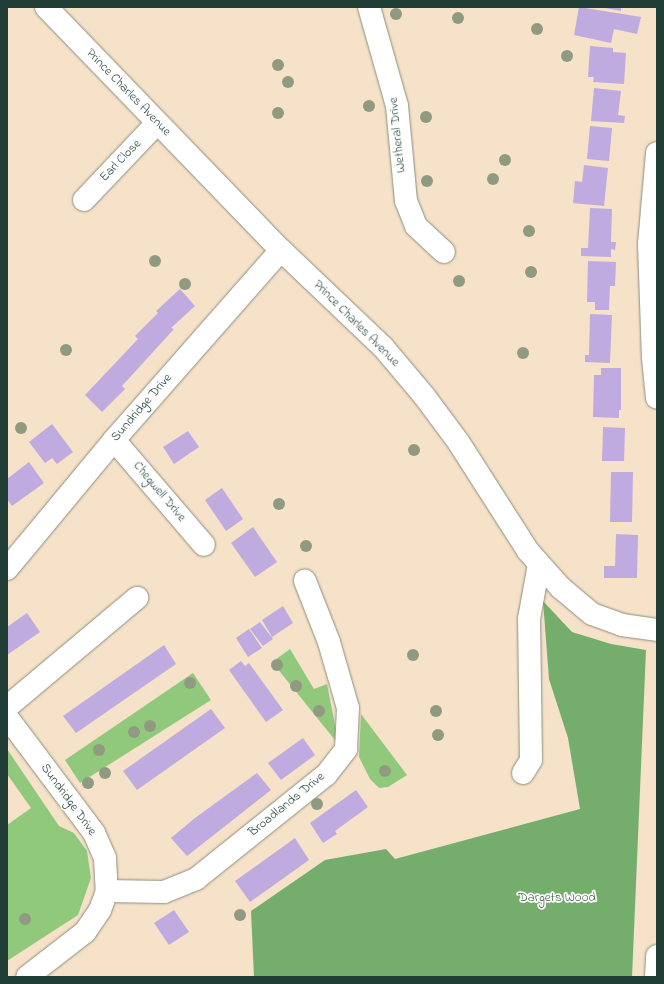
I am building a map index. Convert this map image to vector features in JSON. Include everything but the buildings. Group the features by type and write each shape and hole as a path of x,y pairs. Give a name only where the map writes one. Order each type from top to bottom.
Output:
{"street":[{"name":"Prince Charles Avenue","path":"46,7 281,250 382,347 425,397 459,443 528,551 561,588 592,614 622,625 657,630"},
{"name":"Wetheral Drive","path":"369,7 397,106 406,202 416,226 444,252"},
{"name":"Earl Close","path":"84,200 157,123"},
{"path":"657,153 649,244 653,358 657,398"},
{"name":"Sundridge Drive","path":"7,569 114,440 281,250"},
{"name":"Chegwell Drive","path":"114,440 204,545"},
{"path":"523,773 531,760 529,626 539,564"},
{"name":"Broadlands Drive","path":"107,891 164,892 196,879 326,775 346,749 348,708 329,642 305,581"},
{"path":"7,707 137,598"},
{"name":"Sundridge Drive","path":"7,717 94,833 104,858 107,891 100,910 85,932 27,977"},
{"path":"656,977 657,956"}],"green space":[{"name":"Dargets Wood","path":"543,601 572,632 611,644 646,650 632,977 254,977 251,911 325,860 386,849 395,859 580,809 568,738 549,679"},
{"path":"290,649 314,689 327,684 339,745 272,662"},
{"path":"193,673 211,700 80,783 65,760"},
{"path":"361,714 407,775 388,787 379,788 370,779 359,757"},
{"path":"7,749 59,826 74,833 87,851 91,878 78,915 7,961 7,825 31,808 7,774"}]}
